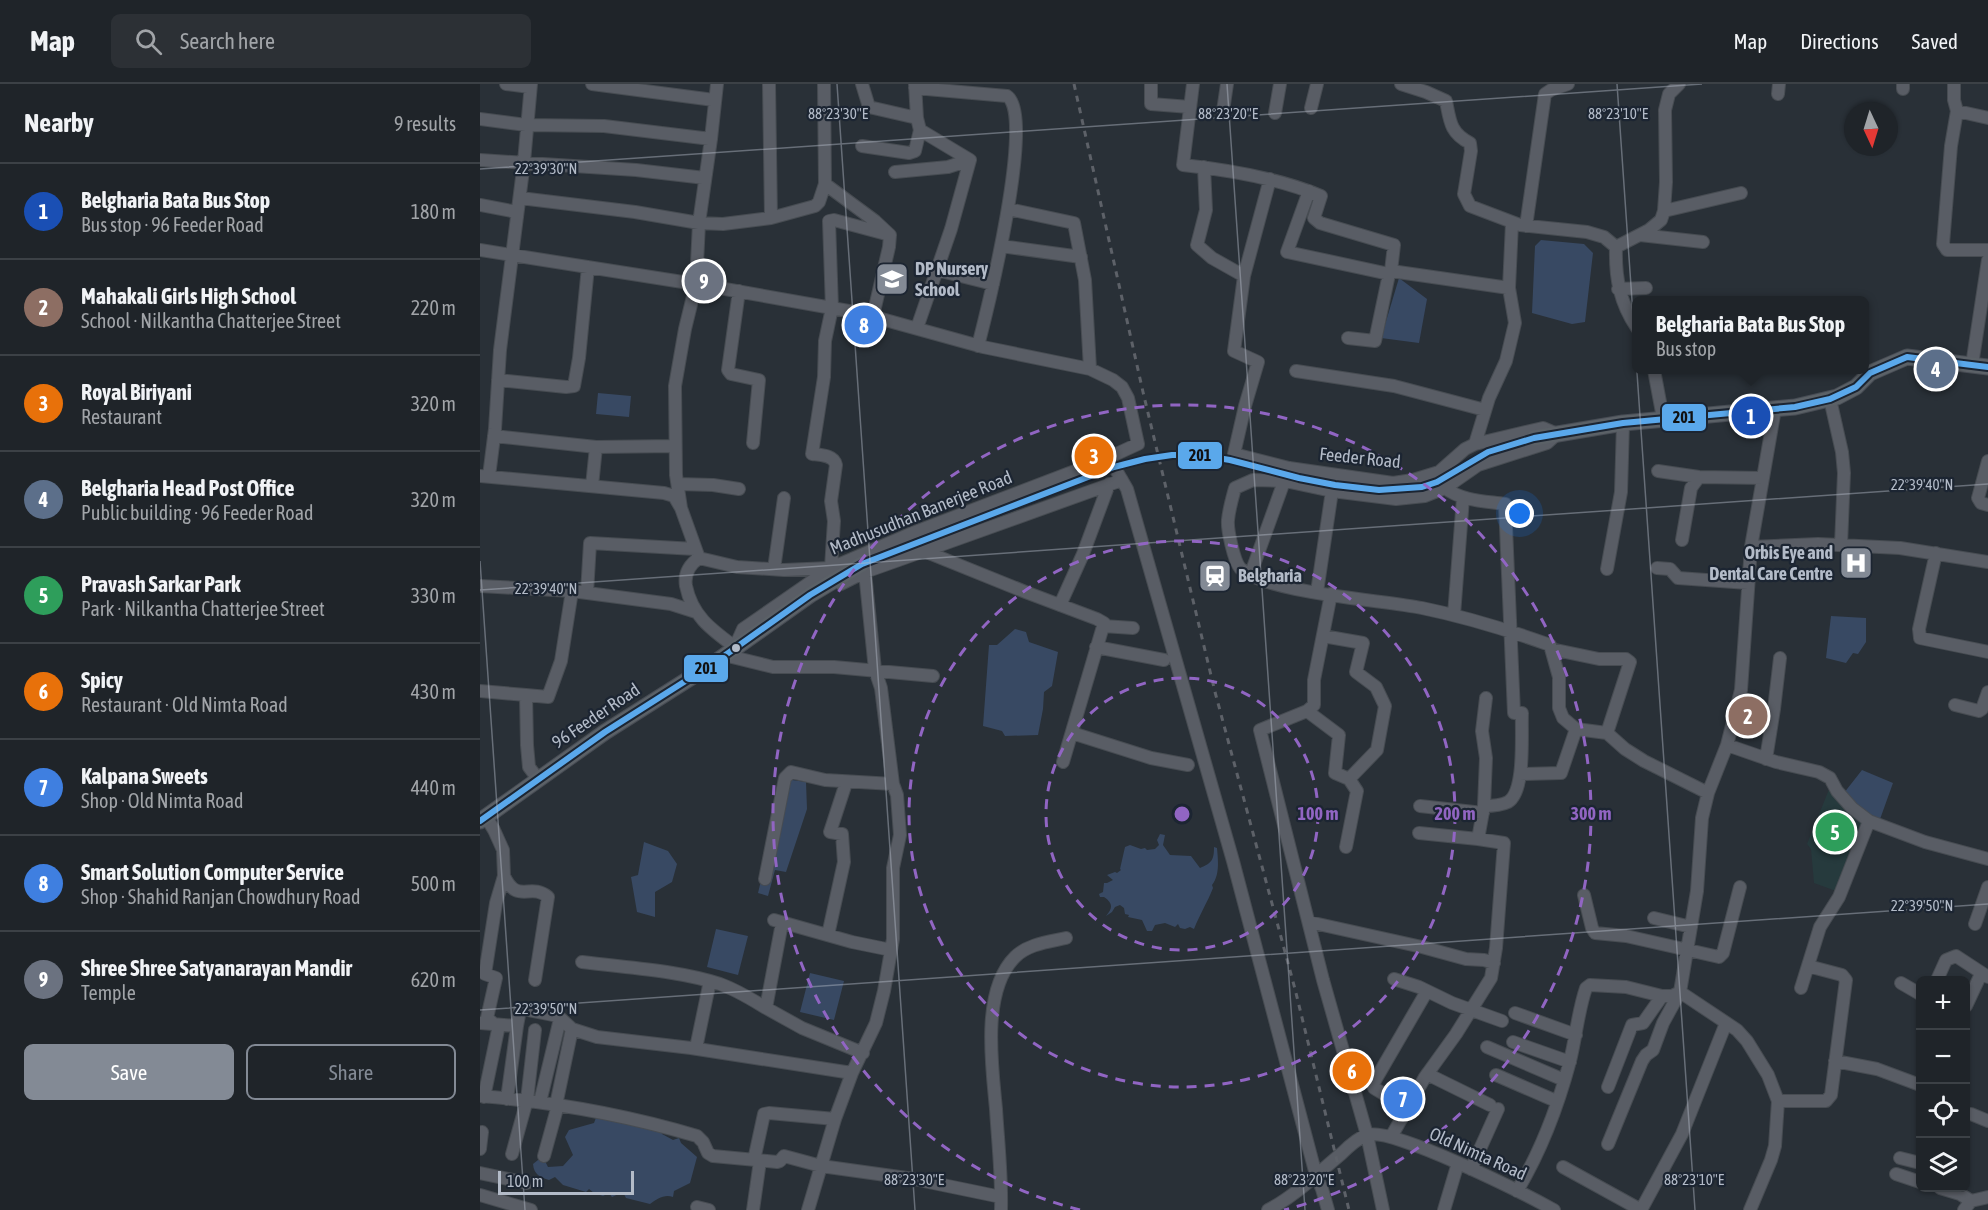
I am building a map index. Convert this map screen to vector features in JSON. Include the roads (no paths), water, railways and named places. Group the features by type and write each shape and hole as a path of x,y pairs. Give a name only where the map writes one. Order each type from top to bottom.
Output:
{"main road":[{"path":"1534,438 1663,418 1795,407 1830,399 1856,387 1870,373 1907,357 1988,367"},
{"name":"96 Feeder Road","path":"483,819 605,732 730,651 825,585 864,568"}],"street":[{"path":"506,84 531,86 520,198 500,350 494,436 485,476 664,493 674,496 681,508 697,554 685,579 689,602 730,651 773,667 834,667 933,676"},
{"path":"592,84 714,100"},
{"path":"681,508 675,446 675,386 696,284 699,224 717,84"},
{"path":"769,84 771,218"},
{"path":"520,198 635,212 699,224 723,224 771,218 815,206 819,202 825,184 824,84"},
{"path":"862,84 868,107 918,124 970,160"},
{"path":"1151,84 1151,104 1190,107"},
{"path":"1193,84 1183,165 1270,179 1310,191 1322,196 1314,218 1320,223 1394,245 1375,341 1348,338"},
{"path":"1222,111 1227,84"},
{"path":"1275,113 1280,84"},
{"path":"1311,108 1317,84"},
{"path":"1401,84 1446,101 1450,122 1457,137 1470,143 1471,151 1464,194 1470,206 1512,223 1587,232 1604,237 1616,247"},
{"path":"1526,226 1545,94 1568,84"},
{"path":"1616,247 1640,235 1661,220 1664,211 1666,182 1665,110 1668,94 1679,84"},
{"path":"1954,84 1957,111 1951,146 1943,244 1947,250 1988,250"},
{"path":"862,146 909,153 915,151 918,124 915,86 1007,96 1011,99 1015,131 1014,168 1001,246 978,346"},
{"path":"1957,111 1988,117"},
{"path":"480,119 526,125 604,126 711,139"},
{"path":"480,160 636,170 705,178"},
{"path":"895,172 948,167 970,160"},
{"path":"917,328 951,229 970,160"},
{"path":"1204,167 1206,210 1197,245 1212,258 1244,276 1270,179"},
{"path":"825,184 875,220 890,235"},
{"path":"1310,191 1287,252 1390,272 1509,288"},
{"path":"1664,211 1741,193"},
{"path":"480,205 517,212"},
{"path":"480,250 832,308 873,316 978,346 1090,369 1085,280 1074,223 1008,209"},
{"path":"587,593 590,543 697,554 737,567 831,568 834,521 831,501 836,465 832,458 812,454 824,377 825,341 832,308 830,221 834,220 890,235"},
{"path":"1475,444 1489,398 1506,361 1515,323 1509,288 1512,223"},
{"path":"873,316 890,235"},
{"path":"1640,235 1703,242"},
{"path":"1001,246 1081,257"},
{"path":"1616,247 1615,269 1618,289 1632,320"},
{"path":"1972,366 1988,260"},
{"path":"498,380 574,386 588,267"},
{"path":"936,270 993,284"},
{"name":"Feeder Road","path":"1244,276 1234,351 1258,362 1234,454 1288,468 1394,483 1439,472 1465,449 1475,444 1543,428 1557,434"},
{"path":"1618,289 1646,288"},
{"path":"739,291 728,370 731,374 759,380 753,443"},
{"name":"Madhusudhan Banerjee Road","path":"730,651 743,629 831,568 915,532 1105,460 1134,445 1128,399 1122,387 1090,369"},
{"path":"1296,371 1394,386 1485,410"},
{"path":"1655,374 1663,418"},
{"path":"1830,399 1842,452 1844,473 1841,545"},
{"path":"1608,1144 1642,1061 1653,1050 1680,992 1697,891 1702,818 1708,793 1727,745 1741,690 1751,547 1775,409"},
{"path":"1607,569 1621,492 1623,423"},
{"path":"1557,434 1547,443 1478,465 1445,488 1425,496 1396,499 1332,491 1285,481 1253,480 1235,488 1227,522 1238,566 1251,576 1276,585 1454,615 1550,645 1559,677 1559,708 1563,718 1576,729 1607,732 1625,749 1644,761 1708,793"},
{"path":"494,436 596,447 675,446"},
{"path":"592,486 596,447"},
{"path":"1105,460 1127,489 1230,850 1316,1175 1328,1210"},
{"path":"1988,461 1978,498 1981,503 1988,505"},
{"path":"1251,576 1288,468"},
{"path":"1658,471 1694,474 1699,477 1763,478"},
{"path":"1420,806 1484,809 1508,801 1516,793 1520,774 1522,713 1514,713 1505,504 1463,498 1452,493 1445,488 1439,472"},
{"path":"1682,540 1691,488 1699,477"},
{"name":"Madhusudhan Banerjee Road","path":"730,651 755,642 864,568 924,550 1122,480"},
{"path":"678,484 713,485 739,489"},
{"path":"1060,605 1083,554 1108,484"},
{"path":"1317,592 1332,491"},
{"path":"774,569 784,498"},
{"path":"1454,615 1463,498"},
{"path":"1751,547 1818,544 1900,548 1988,562"},
{"path":"924,550 1104,623 1063,762"},
{"path":"1936,553 1919,629 1920,638 1988,652"},
{"path":"808,1210 835,1119 879,1011 891,950 893,868 900,835 897,795 893,784 880,688 875,670 864,568"},
{"path":"1657,568 1670,568 1678,578 1749,583"},
{"path":"480,586 572,591 671,604 696,612"},
{"path":"480,691 548,697 561,661 572,591"},
{"path":"1331,594 1314,680 1314,705 1307,711 1260,730 1323,980 1367,1135 1383,1210"},
{"path":"1103,626 1133,628"},
{"path":"1323,636 1363,642 1356,672 1376,687 1385,706 1377,750 1349,779"},
{"path":"1096,647 1164,660"},
{"path":"1551,650 1599,658 1626,659 1630,662 1607,732"},
{"path":"1766,759 1780,658"},
{"path":"1955,705 1978,711 1982,709 1988,692"},
{"path":"526,694 529,767 538,779"},
{"path":"1478,838 1484,809 1486,758 1482,731 1486,698"},
{"path":"1307,711 1339,735 1335,773 1349,779 1357,791 1346,847"},
{"path":"1520,774 1561,773 1576,729"},
{"path":"1072,733 1151,758 1188,765"},
{"path":"1727,745 1766,759 1820,772 1830,778 1837,791 1852,808 1869,821 1925,842 1988,859"},
{"path":"765,879 785,778 791,772 846,783 893,784"},
{"path":"828,935 844,862 842,834 830,832 846,783"},
{"path":"483,819 494,830 503,850 504,876 496,903 485,974 496,978 487,1018 496,1025"},
{"path":"1801,987 1820,927 1839,897 1869,821"},
{"path":"1391,1137 1428,1074 1488,985 1494,963 1504,843 1478,838 1419,833"},
{"path":"504,876 514,891 543,893 548,897 535,980"},
{"path":"1584,895 1595,933 1626,936 1715,957 1721,956 1740,887"},
{"path":"1975,924 1988,887"},
{"path":"1654,918 1691,927"},
{"path":"766,1008 778,921 891,950"},
{"path":"1309,922 1422,946 1466,959 1494,963"},
{"path":"496,1025 484,1071 482,1096 534,1101 646,1121 697,1136 710,1155 757,1161 779,1161 784,1156 821,1166 914,1179 1001,1204 990,1038 993,1008 1005,972 1013,959 1033,946 1066,938"},
{"path":"1939,976 1946,960 1956,956 1985,975 1970,998"},
{"path":"582,962 680,974 710,981 731,988 802,1028 863,1053"},
{"path":"1778,1101 1829,1100 1846,980 1842,975 1808,966"},
{"path":"1394,979 1502,1021"},
{"path":"696,1048 710,981"},
{"path":"1901,983 1916,992"},
{"path":"1517,1191 1550,1125 1570,1062 1586,990 1590,985 1626,987 1662,996 1672,996 1680,992"},
{"path":"1407,1108 1374,1088 1372,1084 1427,991"},
{"path":"1680,992 1737,1030 1754,1051 1768,1075 1778,1101 1772,1160 1750,1210"},
{"path":"1608,1088 1632,1025 1643,1023 1662,996"},
{"path":"507,1099 521,1010 558,1016 572,1029 609,1039 696,1048 852,1073"},
{"path":"1515,1013 1576,1035"},
{"path":"512,1154 534,1101 560,1018"},
{"path":"480,1023 517,1026"},
{"path":"1563,1167 1641,1210 1685,1128 1726,1023"},
{"path":"544,1156 572,1029"},
{"path":"534,1101 535,1030"},
{"path":"1513,1042 1570,1062"},
{"path":"1487,1047 1564,1080"},
{"path":"1835,1061 1877,1070 1917,1084"},
{"path":"1428,1074 1494,1107 1471,1169"},
{"path":"1496,1075 1556,1101"},
{"path":"753,1210 764,1114 835,1119"},
{"path":"1970,1116 1988,1121"},
{"path":"480,1149 482,1132"},
{"name":"Old Nimta Road","path":"1367,1135 1382,1134 1458,1163 1517,1191 1533,1205 1554,1210"},
{"path":"1268,1210 1291,1195 1353,1143 1367,1135"},
{"path":"1900,1158 1916,1162"},
{"path":"1444,1210 1458,1163"},
{"path":"480,1173 528,1183"},
{"path":"1896,1174 1916,1181"},
{"path":"1950,1192 1968,1205 1988,1197"},
{"path":"480,1195 531,1210"}],"water":[{"path":"1541,240 1584,244 1593,253 1585,322 1572,324 1532,313 1535,246"},
{"path":"1399,278 1427,299 1419,343 1381,338"},
{"path":"598,393 631,396 629,417 596,414"},
{"path":"1831,616 1866,618 1866,642 1858,654 1853,653 1846,663 1826,658"},
{"path":"1015,629 1026,632 1029,642 1058,652 1052,686 1044,692 1038,735 1005,736 1002,731 983,726 989,645 997,645"},
{"path":"1862,770 1893,783 1879,822 1840,798"},
{"path":"785,779 806,782 807,809 786,872 775,870 768,896 758,893"},
{"path":"1160,834 1165,835 1163,845 1170,855 1191,856 1200,868 1212,860 1214,847 1217,848 1218,867 1213,888 1194,929 1180,928 1178,924 1175,927 1165,923 1155,925 1152,931 1147,931 1142,920 1128,917 1129,915 1125,914 1124,908 1120,905 1106,916 1111,908 1110,904 1099,894 1103,892 1104,883 1113,880 1107,875 1121,870 1125,847 1130,845 1147,850 1155,849 1159,845 1157,840"},
{"path":"644,842 668,851 677,864 672,882 655,892 655,917 637,912 631,877 638,875"},
{"path":"716,929 748,936 738,975 707,967"},
{"path":"810,973 844,981 834,1020 800,1012"},
{"path":"597,1115 660,1127 662,1134 673,1140 679,1138 681,1143 697,1157 690,1183 674,1191 673,1197 664,1197 650,1204 626,1198 623,1192 612,1197 609,1193 603,1196 589,1189 586,1192 563,1185 555,1177 549,1180 540,1177 533,1164 538,1160 545,1161 548,1167 563,1166 573,1155 565,1137 569,1130 594,1123"}],"railway":[{"path":"1074,84 1143,392 1215,692 1295,989 1349,1210"}],"place":[{"name":"DP Nursery School","path":"892,279"},
{"name":"Shree Shree Satyanarayan Mandir","path":"704,281"},
{"name":"Smart Solution Computer Service","path":"864,325"},
{"name":"Belgharia Head Post Office","path":"1936,369"},
{"name":"Belgharia Bata Bus Stop","path":"1751,416"},
{"name":"Royal Biriyani","path":"1094,456"},
{"name":"Orbis Eye and Dental Care Centre","path":"1856,563"},
{"name":"Belgharia","path":"1215,576"},
{"name":"Mahakali Girls High School","path":"1748,716"},
{"name":"Pravash Sarkar Park","path":"1835,832"},
{"name":"Spicy","path":"1352,1071"},
{"name":"Kalpana Sweets","path":"1403,1099"}]}
